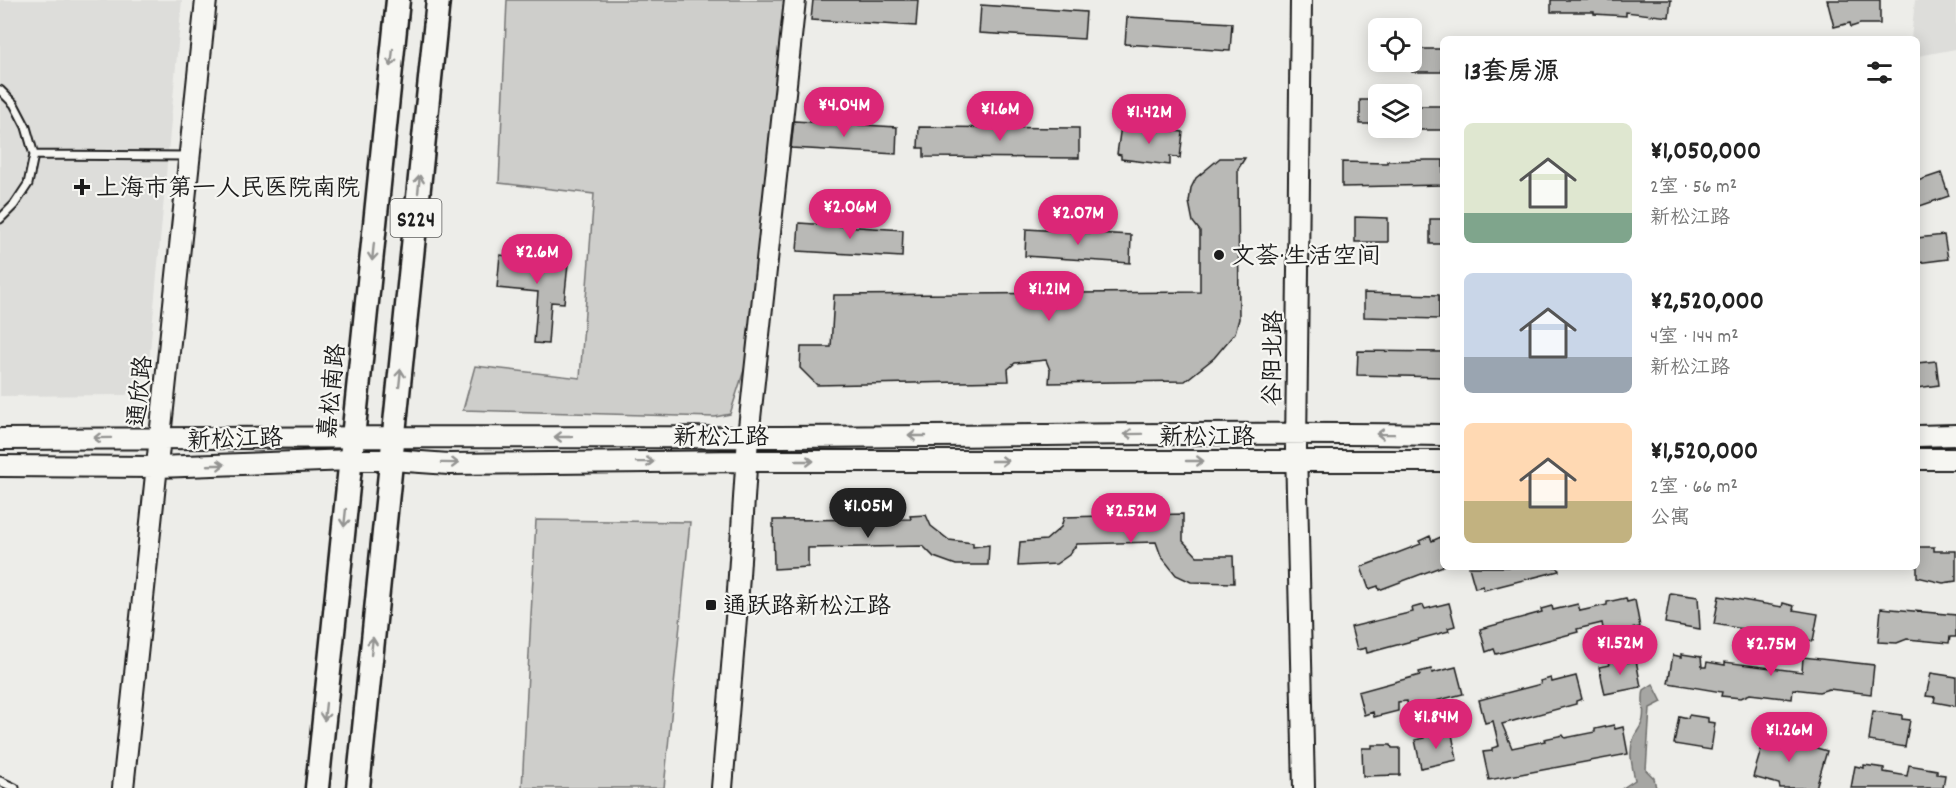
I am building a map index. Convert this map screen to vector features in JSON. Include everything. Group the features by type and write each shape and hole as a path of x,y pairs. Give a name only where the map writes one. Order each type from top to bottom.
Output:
{"main road":[{"name":"通欣路","path":"123,788 206,0"},
{"name":"嘉松南路","path":"317,788 398,0"},
{"name":"S224","path":"358,788 438,0"},
{"path":"722,788 748,437 795,0"},
{"name":"谷阳北路","path":"1301,0 1296,461 1304,788"},
{"name":"新松江路","path":"0,439 1296,433 1440,435"},
{"path":"1920,436 1956,435"},
{"path":"1920,459 1956,459"},
{"name":"新松江路","path":"0,466 157,466 351,460 449,464 747,461 1440,461"}],"lane":[{"path":"0,90 14,104 26,126 34,155 28,184 14,206 0,219"},
{"path":"34,155 190,156"},
{"path":"0,781 15,788"}],"shaded area":[{"name":"上海市第一人民医院南院","path":"0,0 182,0 148,373 126,395 0,396"},
{"path":"507,0 785,0 745,367 730,414 715,417 463,410 475,366 580,378 594,194 499,183"},
{"path":"1915,0 1956,0 1956,49 1920,56 1920,36 1911,36"},
{"path":"536,520 690,522 664,788 522,788"},
{"path":"1653,684 1662,702 1650,708 1646,770 1654,778 1656,788 1623,788 1635,780 1631,748 1642,722 1644,690"}],"building":[{"path":"813,0 918,0 916,26 811,20"},
{"path":"1551,0 1671,0 1669,17 1626,12 1626,16 1594,14 1594,12 1551,12"},
{"path":"1827,0 1880,0 1880,24 1860,24 1851,27 1850,23 1834,27"},
{"path":"981,5 1086,12 1084,39 979,33"},
{"path":"1127,17 1232,23 1230,51 1125,44"},
{"path":"1422,49 1440,49 1440,72 1422,72"},
{"path":"1360,100 1368,100 1368,124 1360,124"},
{"path":"1422,106 1440,106 1440,130 1422,130"},
{"path":"794,121 897,127 896,154 791,148"},
{"path":"1137,124 1183,132 1180,158 1170,156 1170,165 1121,159 1121,155 1117,154 1121,126 1136,129"},
{"path":"919,127 1079,128 1079,158 924,157 924,148 918,148"},
{"name":"文荟·生活空间","path":"1220,158 1245,158 1238,169 1239,319 1235,333 1214,358 1185,381 1049,383 1050,370 1046,360 1015,363 1008,369 1009,381 817,385 800,368 801,347 831,347 834,295 1200,292 1200,231 1193,222 1189,202 1191,188 1196,178"},
{"path":"1440,160 1440,185 1342,187 1342,162 1387,163 1387,161"},
{"path":"1941,173 1949,196 1920,206 1920,180"},
{"path":"1355,217 1388,218 1388,242 1355,242"},
{"path":"1430,219 1440,219 1440,244 1430,244"},
{"path":"799,223 903,230 902,257 797,251"},
{"path":"1026,229 1131,235 1130,263 1025,256"},
{"path":"1944,235 1948,259 1920,263 1920,238"},
{"path":"552,252 569,254 564,303 551,302 548,344 534,343 538,292 497,288 500,255 551,261"},
{"path":"1364,293 1439,295 1439,319 1364,317"},
{"path":"1358,351 1440,352 1440,377 1357,375"},
{"path":"1936,361 1939,385 1920,388 1920,363"},
{"path":"1183,514 1183,541 1197,556 1233,556 1234,583 1191,582 1176,575 1161,556 1156,542 1077,544 1069,555 1056,564 1018,566 1020,542 1046,540 1061,527 1064,517"},
{"path":"926,515 931,526 949,540 973,543 973,547 989,545 988,565 956,565 934,557 923,546 808,548 808,567 774,569 773,520 911,519 910,516"},
{"path":"1430,536 1432,541 1440,537 1440,567 1379,590 1378,586 1369,589 1361,567 1421,544 1419,541"},
{"path":"1920,547 1934,547 1934,551 1956,551 1956,581 1943,583 1917,577 1917,570 1920,570"},
{"path":"1470,570 1559,571 1484,590 1483,586 1475,588"},
{"path":"1670,593 1698,597 1700,629 1665,623"},
{"path":"1719,596 1782,607 1783,603 1794,606 1793,610 1818,614 1813,641 1714,624"},
{"path":"1626,598 1627,602 1635,600 1640,627 1604,634 1602,623 1577,629 1578,632 1496,654 1494,649 1486,652 1480,629 1542,612 1541,609 1552,606 1553,610 1578,604 1580,611"},
{"path":"1449,603 1455,626 1448,628 1449,631 1367,653 1366,648 1357,650 1351,627 1413,612 1412,608 1423,605 1425,609"},
{"path":"1881,608 1956,615 1956,637 1950,637 1949,643 1907,639 1897,643 1878,642"},
{"path":"1682,654 1701,657 1702,667 1706,667 1707,662 1725,665 1725,662 1802,672 1803,657 1874,665 1871,694 1829,689 1819,692 1793,689 1792,699 1750,694 1741,698 1721,696 1722,692 1668,683 1673,655 1682,657"},
{"path":"1627,658 1628,662 1636,660 1641,687 1605,694 1599,667 1609,665 1608,662"},
{"path":"1456,667 1463,694 1408,708 1407,701 1398,702 1398,711 1374,717 1373,712 1364,715 1358,692 1420,675 1419,672 1431,669 1432,673"},
{"path":"1931,673 1956,677 1956,706 1934,702 1935,697 1926,696"},
{"path":"1576,676 1582,699 1576,701 1576,704 1502,724 1512,748 1563,735 1565,738 1595,732 1595,729 1614,725 1615,729 1623,727 1628,754 1489,780 1483,752 1492,751 1492,748 1499,746 1493,721 1485,723 1479,700 1541,684 1540,681 1551,678 1552,682"},
{"path":"1873,711 1902,715 1902,719 1910,720 1905,747 1869,741"},
{"path":"1689,715 1708,718 1708,722 1715,723 1711,750 1674,744 1679,716 1688,718"},
{"path":"1443,732 1444,735 1452,734 1457,760 1421,768 1415,740"},
{"path":"1766,733 1827,751 1816,788 1780,788 1779,784 1753,777"},
{"path":"1372,745 1391,745 1392,748 1400,748 1400,775 1363,776 1362,748 1372,748"},
{"path":"1864,765 1884,768 1884,772 1907,776 1909,765 1937,770 1937,774 1945,775 1943,788 1851,788 1855,766 1864,768"}],"place":[{"name":"上海市第一人民医院南院","path":"82,187"},
{"name":"文荟·生活空间","path":"1219,255"},
{"name":"通跃路新松江路","path":"711,605"}]}
